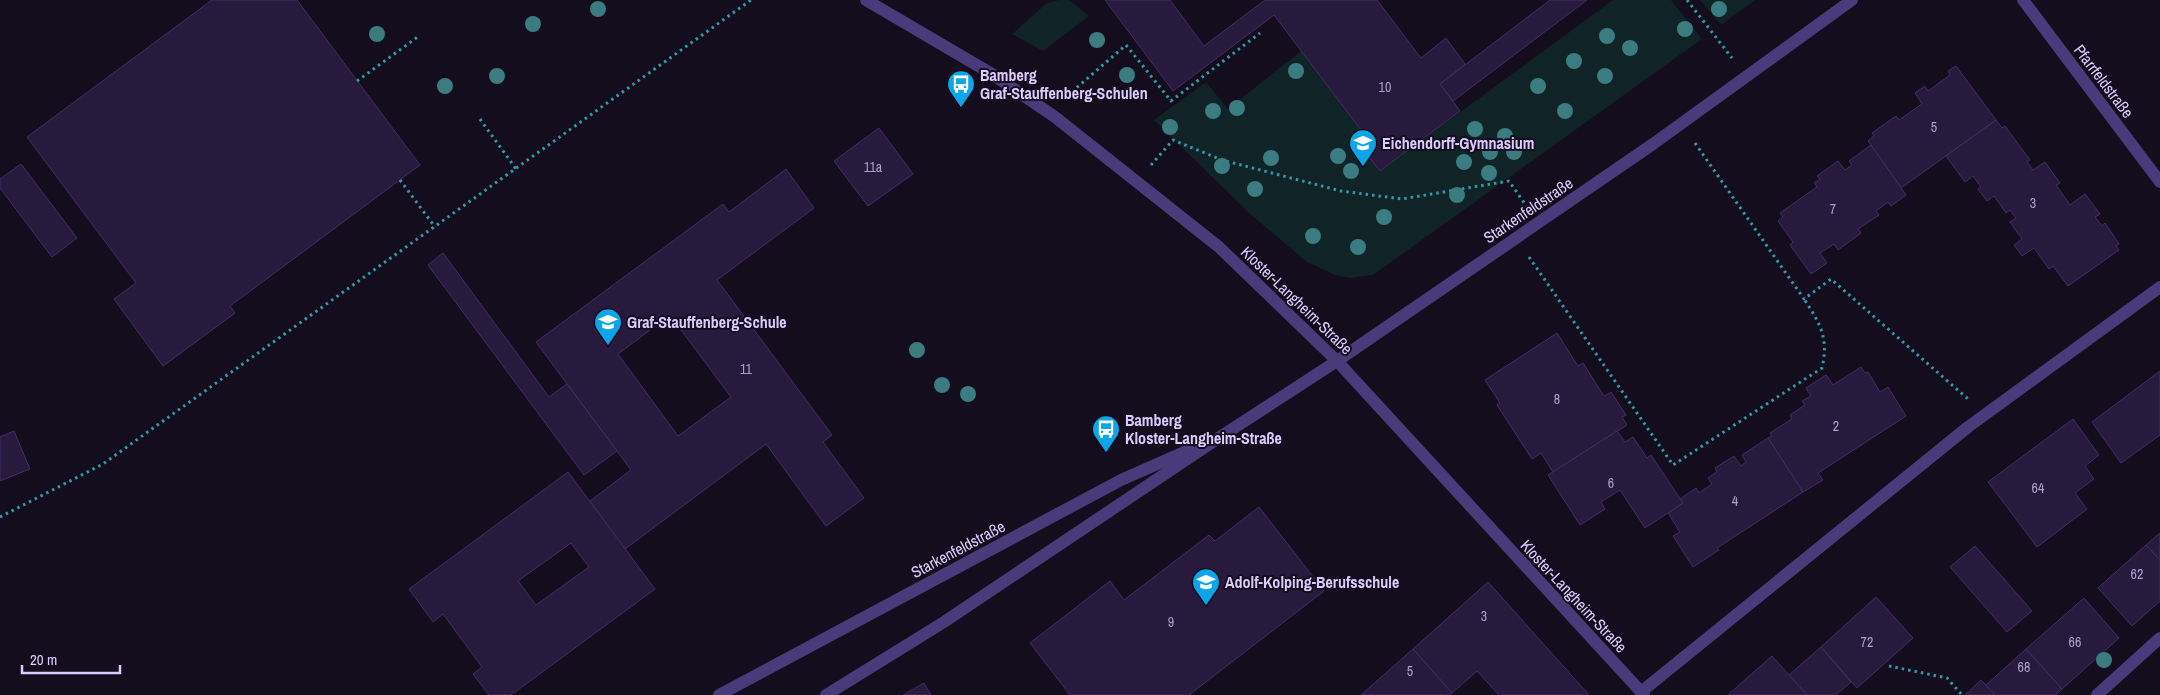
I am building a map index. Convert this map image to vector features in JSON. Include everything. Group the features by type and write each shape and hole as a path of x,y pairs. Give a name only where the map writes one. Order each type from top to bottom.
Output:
{"street":[{"name":"Kloster-Langheim-Straße","path":"866,0 992,74 1048,113 1219,248 1337,361 1642,693"},
{"name":"Starkenfeldstraße","path":"826,695 944,622 1337,361 1681,124 1852,0"},
{"name":"Pfarrfeldstraße","path":"2023,0 2160,182"},
{"path":"1642,693 1985,414 2160,287"},
{"name":"Starkenfeldstraße","path":"719,695 1121,480 1217,439"},
{"path":"2097,695 2160,638"}],"path":[{"path":"0,517 103,464 751,0"},
{"path":"1687,0 1745,77"},
{"path":"1048,113 1126,45 1171,101 1260,33"},
{"path":"357,81 419,36"},
{"path":"480,119 516,169"},
{"path":"1516,238 1673,465 1822,368 1826,351 1824,335 1815,316 1681,124"},
{"path":"1137,182 1173,140 1222,160 1340,191 1402,199 1509,181 1538,223"},
{"path":"400,180 435,227"},
{"path":"1804,299 1831,279 1985,414"},
{"path":"1890,666 1947,678 1962,695"}],"green space":[{"path":"1069,0 1089,16 1043,51 1012,34 1047,3"},
{"path":"1613,0 1671,0 1702,39 1373,275 1350,278 1335,275 1307,262 1249,213 1154,120 1206,82 1228,109 1301,51 1361,130 1353,137 1380,171"},
{"path":"1700,0 1755,0 1721,25"}],"building":[{"path":"212,0 297,0 420,165 230,306 235,313 163,366 114,299 136,283 27,137"},
{"path":"1105,0 1170,0 1204,46 1265,0 1377,0 1421,58 1446,38 1465,64 1440,84 1460,111 1380,171 1353,137 1361,130 1274,15 1173,91"},
{"path":"1550,0 1587,0 1453,101 1440,84"},
{"path":"1956,66 1996,120 1901,188 1868,141 1874,136 1872,133 1896,116 1899,120 1922,104 1915,93 1925,86 1928,91 1950,75 1948,71"},
{"path":"1996,120 2002,128 2005,126 2030,160 2027,162 2033,170 2045,162 2060,183 2056,185 2070,205 2085,194 2100,214 2095,217 2102,226 2105,223 2119,244 2116,246 2119,250 2068,286 2053,266 2049,269 2034,248 2022,256 2014,245 2022,239 2010,222 2016,218 2010,210 2006,213 1994,196 1987,201 1978,189 1981,187 1973,176 1965,182 1946,156"},
{"path":"879,128 913,174 868,206 834,161"},
{"path":"1871,145 1906,195 1891,206 1888,202 1876,211 1879,215 1858,229 1861,233 1838,250 1834,244 1820,253 1827,263 1811,274 1790,245 1793,242 1778,221 1783,217 1780,213 1817,187 1814,183 1820,179 1817,176 1838,161 1845,170 1852,165 1849,161"},
{"path":"21,164 77,238 52,257 0,188 0,179"},
{"path":"786,169 814,208 717,280 832,435 823,442 864,498 826,526 766,444 625,549 590,501 631,470 536,342 723,204 729,212","holes":["670,315 731,397 678,436 618,354"]},
{"path":"443,253 549,397 567,384 617,451 584,475 428,265"},
{"path":"1557,333 1578,366 1583,363 1604,396 1611,392 1626,415 1622,417 1627,425 1553,472 1541,453 1532,459 1497,405 1500,403 1485,380"},
{"path":"1861,367 1865,373 1868,372 1880,392 1888,387 1906,416 1818,473 1823,480 1803,492 1768,438 1772,436 1770,433 1792,419 1790,415 1805,405 1802,401 1811,396 1806,388 1826,375 1833,385"},
{"path":"2160,371 2160,435 2121,463 2092,422"},
{"path":"2073,419 2099,455 2085,466 2094,479 2075,493 2087,509 2037,547 1988,482"},
{"path":"14,431 30,469 0,481 0,437"},
{"path":"1617,431 1625,442 1633,437 1647,458 1651,455 1683,503 1645,528 1620,490 1601,502 1605,509 1580,525 1548,475"},
{"path":"1768,438 1803,492 1717,548 1719,550 1693,567 1673,536 1680,532 1668,513 1683,503 1680,499 1696,488 1699,493 1712,484 1708,478 1717,472 1715,468 1734,456 1741,466 1746,462 1742,455"},
{"path":"568,472 655,589 511,695 489,695 473,674 482,667 443,614 433,622 409,589","holes":["571,543 589,567 536,605 518,581"]},
{"path":"1259,507 1324,591 1189,695 1070,695 1030,643 1110,581 1124,600 1209,535 1215,541"},
{"path":"2160,533 2160,560 2146,545"},
{"path":"2146,545 2160,560 2160,601 2132,626 2098,588"},
{"path":"1975,546 2032,611 2007,632 1950,567"},
{"path":"1488,582 1589,695 1499,695 1477,671 1452,693 1413,649"},
{"path":"1876,597 1913,638 1857,688 1821,647"},
{"path":"2084,598 2119,638 2062,689 2026,649"},
{"path":"1821,647 1851,682 1836,695 1807,695 1789,675"},
{"path":"1413,649 1452,693 1450,695 1361,695"},
{"path":"2026,649 2062,689 2056,695 1995,695 1986,685"},
{"path":"1772,656 1807,695 1729,695 1729,694"},
{"path":"1981,680 1995,695 1965,695"},
{"path":"924,683 931,695 903,695"}],"place":[{"name":"Bamberg Graf-Stauffenberg-Schulen","path":"961,108"},
{"name":"Eichendorff-Gymnasium","path":"1363,167"},
{"name":"Graf-Stauffenberg-Schule","path":"608,346"},
{"name":"Bamberg Kloster-Langheim-Straße","path":"1106,453"},
{"name":"Adolf-Kolping-Berufsschule","path":"1206,606"}]}
